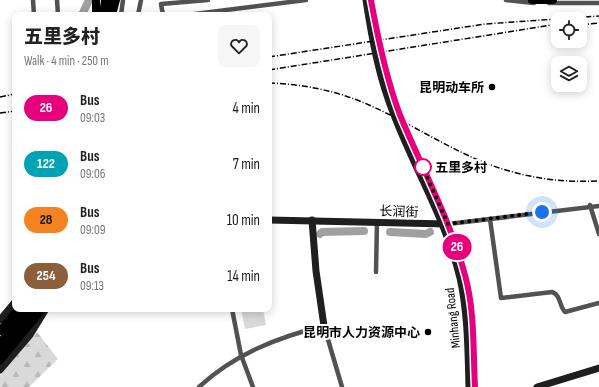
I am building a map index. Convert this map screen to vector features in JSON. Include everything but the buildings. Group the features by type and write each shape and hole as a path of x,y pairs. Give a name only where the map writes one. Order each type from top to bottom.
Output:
{"highway":[{"path":"96,0 96,12"},
{"path":"102,12 104,0"},
{"path":"108,12 109,0"},
{"path":"114,12 116,0"},
{"path":"532,0 553,0"},
{"path":"0,330 15,312"},
{"path":"0,342 25,312"}],"main road":[{"name":"Minhang Road","path":"366,0 378,63 387,96 458,250 470,300 473,328 475,387"},
{"name":"Minhang Road","path":"371,0 387,78 400,114 445,224 453,252 464,301 469,387"},
{"name":"长润街","path":"272,220 445,224"},
{"path":"312,220 316,271 324,326"},
{"path":"0,320 12,306"},
{"path":"0,352 33,312"},
{"path":"0,361 41,312"},
{"path":"0,370 30,335 44,312"},
{"path":"538,387 599,368"}],"street":[{"path":"33,0 34,12"},
{"path":"57,0 58,12"},
{"path":"121,12 123,0"},
{"path":"139,12 141,0"},
{"path":"163,12 162,4 208,0"},
{"path":"211,12 306,0"},
{"path":"506,0 536,3 599,3"},
{"path":"590,205 599,234"},
{"name":"长润街","path":"445,224 590,205 599,206"},
{"path":"490,219 501,298 552,292 558,296 562,309 565,312 599,303"},
{"path":"376,272 377,222"},
{"path":"233,312 242,356 253,387"},
{"path":"199,387 218,370 242,356 275,341 324,326 342,387"}],"green space":[{"path":"242,312 264,312 266,325 245,329"},
{"path":"37,332 58,359 29,387 0,387 0,375"}],"waterway":[{"path":"83,12 89,0"},
{"path":"320,234 322,232 364,231"},
{"path":"390,232 426,234 430,232"}],"railway":[{"path":"272,57 485,24 599,16"},
{"path":"587,24 599,23"},
{"path":"272,70 551,25"},
{"path":"272,83 320,89 357,100 454,149 483,162 511,172 554,180 599,181"},
{"path":"0,97 12,95"},
{"path":"0,113 12,111"}],"bus line":[{"name":"26","path":"371,0 387,78 400,114 448,224 466,277 473,328 475,387"}],"place":[{"name":"昆明动车所","path":"492,87"},
{"name":"五里多村","path":"423,167"},
{"name":"昆明市人力资源中心","path":"428,332"}],"route":[{"path":"423,167 422,166 448,224 542,212"}]}
